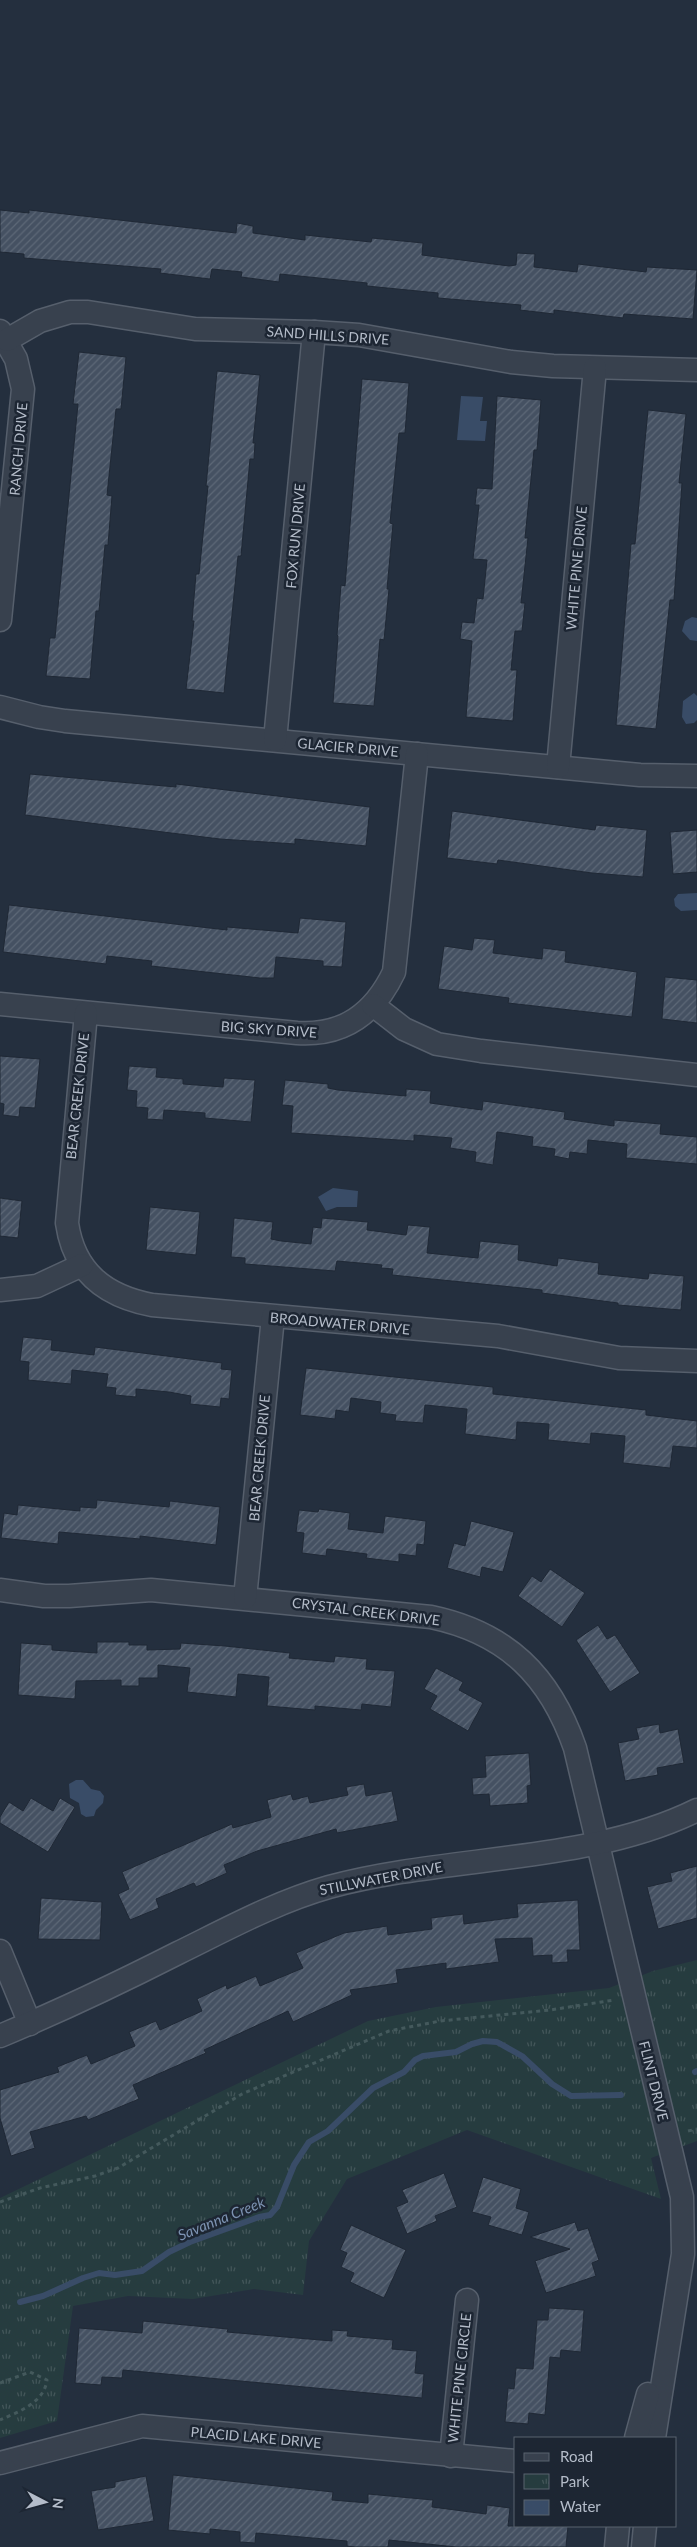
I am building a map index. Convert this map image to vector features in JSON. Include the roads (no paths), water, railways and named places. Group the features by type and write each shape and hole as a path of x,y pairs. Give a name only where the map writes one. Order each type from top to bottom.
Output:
{"street":[{"name":"SAND HILLS DRIVE","path":"3,335 70,312 105,314 195,330 314,332 388,338 511,362 595,368 697,370"},
{"name":"FOX RUN DRIVE","path":"275,740 314,332"},
{"name":"RANCH DRIVE","path":"0,620 22,406 20,374 3,335"},
{"name":"WHITE PINE DRIVE","path":"558,767 595,368"},
{"name":"GLACIER DRIVE","path":"0,707 56,720 640,775 697,776"},
{"path":"417,754 397,953 389,982 372,1005 404,1029 437,1044 481,1051 697,1075"},
{"name":"BIG SKY DRIVE","path":"0,1004 313,1034 326,1033 342,1028 372,1005"},
{"name":"BEAR CREEK DRIVE","path":"82,1265 69,1236 67,1205 86,1013"},
{"path":"0,1290 37,1286 82,1265"},
{"name":"BROADWATER DRIVE","path":"82,1265 106,1290 132,1302 273,1317 498,1336 619,1358 697,1361"},
{"name":"BEAR CREEK DRIVE","path":"245,1598 273,1317"},
{"name":"CRYSTAL CREEK DRIVE","path":"0,1590 44,1596 151,1590 438,1619 476,1630 507,1649 540,1680 562,1713 575,1748 596,1843"},
{"name":"STILLWATER DRIVE","path":"0,2036 30,2024 260,1912 306,1894 389,1874 596,1843 665,1823 697,1810"},
{"name":"FLINT DRIVE","path":"596,1843 682,2197 683,2254 688,2283 672,2322 636,2437"},
{"path":"0,1951 30,2024"},
{"name":"WHITE PINE CIRCLE","path":"451,2456 467,2300"},
{"name":"FLINT DRIVE","path":"654,2437 672,2322"},
{"name":"PLACID LAKE DRIVE","path":"0,2463 142,2426 514,2461"},
{"path":"616,2547 618,2527"},
{"path":"643,2547 645,2527"}],"water":[{"path":"461,396 483,397 480,421 487,421 485,441 457,440"},
{"path":"692,617 697,618 697,641 690,640 682,631 685,621"},
{"path":"694,693 697,696 697,720 694,723 686,724 682,717 683,701"},
{"path":"697,893 697,910 681,911 675,906 674,899 678,894"},
{"path":"333,1188 358,1191 357,1207 337,1207 326,1211 318,1197"},
{"path":"76,1780 83,1780 91,1789 100,1791 104,1796 103,1803 96,1810 94,1816 86,1817 81,1814 79,1803 70,1798 69,1784"}],"waterway":[{"name":"Savanna Creek","path":"20,2302 43,2296 99,2273 115,2275 142,2271 169,2252 190,2242 259,2217 270,2215 277,2207 294,2165 309,2142 328,2131 373,2088 404,2072 415,2060 423,2056 456,2052 483,2041 497,2042 522,2056 552,2084 571,2096 621,2095"}]}
